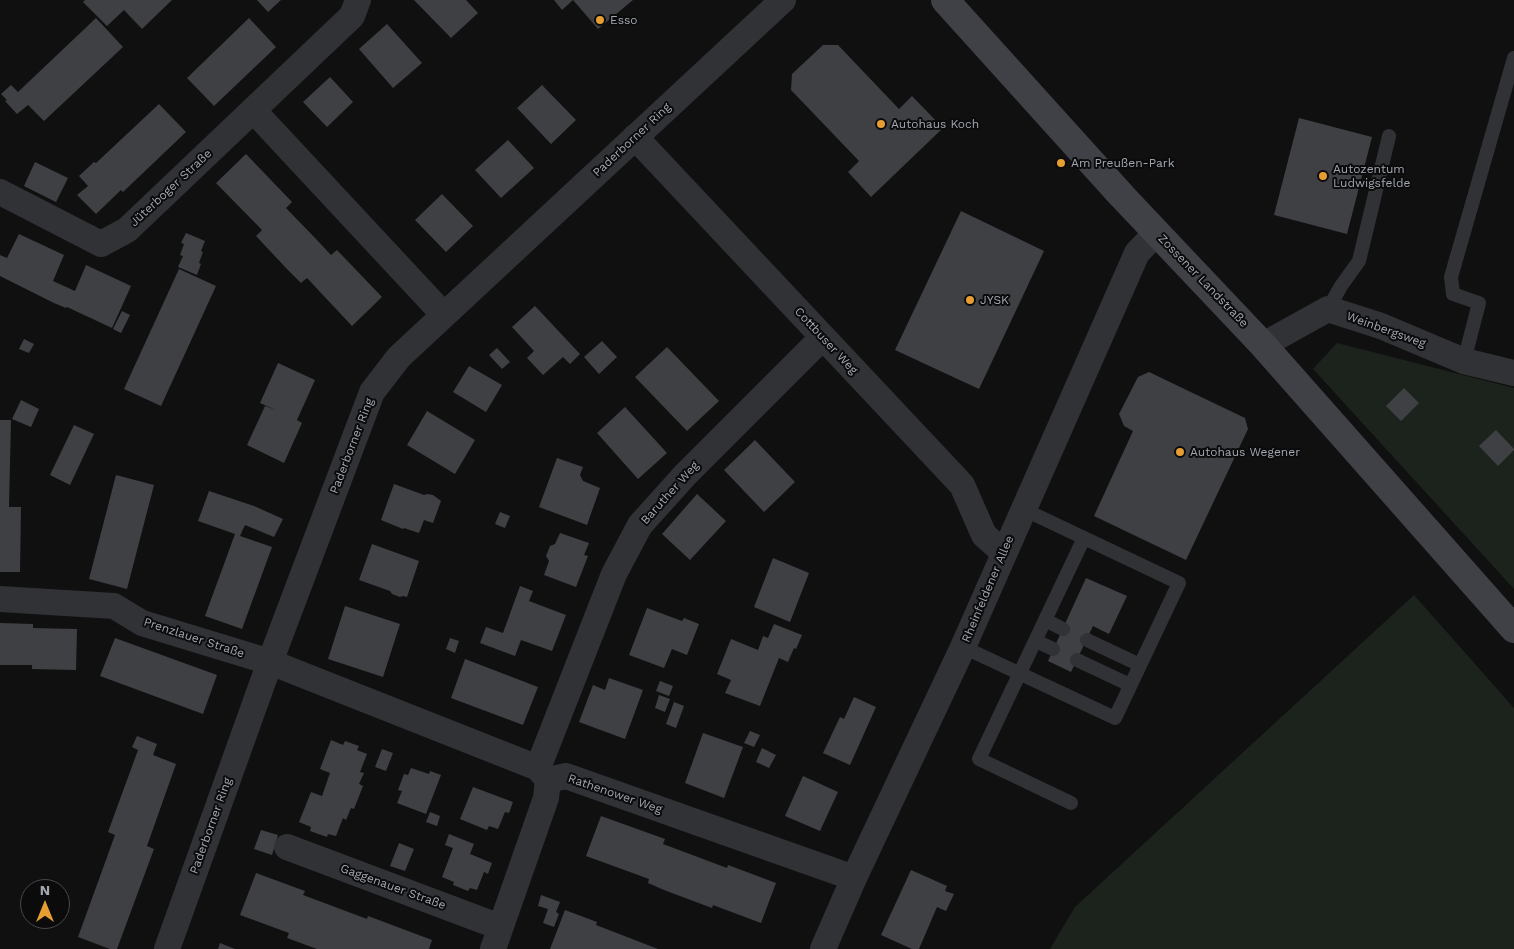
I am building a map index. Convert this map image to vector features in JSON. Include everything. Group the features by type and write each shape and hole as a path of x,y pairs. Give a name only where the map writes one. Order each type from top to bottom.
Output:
{"main road":[{"name":"Zossener Landstraße","path":"945,0 1156,232 1264,345 1514,629"}],"street":[{"name":"Jüterboger Straße","path":"0,192 101,244 127,230 352,16 358,0"},
{"name":"Paderborner Ring","path":"167,949 270,662 372,392 399,358 444,315 783,0"},
{"path":"253,110 444,315"},
{"name":"Cottbuser Weg","path":"635,137 962,486 984,535 1003,552"},
{"name":"Rheinfeldener Allee","path":"823,949 854,878 963,647 1003,552 1137,253 1156,232"},
{"path":"1264,345 1328,309"},
{"name":"Weinbergsweg","path":"1328,309 1381,326 1464,361 1514,373"},
{"name":"Baruther Weg","path":"543,774 614,574 640,524 685,475 822,338"},
{"name":"Prenzlauer Straße","path":"0,599 114,606 142,623 270,662"},
{"name":"Rathenower Weg","path":"270,662 543,774 566,776 854,878"},
{"name":"Gaggenauer Straße","path":"287,847 497,938 546,798 543,774"}],"lane":[{"path":"1464,361 1479,303 1453,294 1451,277 1514,58"},
{"path":"1328,309 1341,286 1359,261 1388,136"},
{"path":"963,647 1115,718 1179,582 1023,509"},
{"path":"1071,803 979,759 1084,538"},
{"path":"1045,620 1063,629"},
{"path":"1087,640 1140,665"},
{"path":"1036,641 1053,650"},
{"path":"1077,660 1130,685"}],"shaded area":[{"path":"1337,343 1514,388 1514,589 1313,369"},
{"path":"1414,595 1514,708 1514,949 1050,949 1075,907"}],"building":[{"path":"85,0 172,0 142,29 124,10 107,26 83,2"},
{"path":"257,0 281,0 268,12"},
{"path":"414,0 466,0 478,13 451,38"},
{"path":"554,0 573,0 562,10"},
{"name":"Esso","path":"573,0 633,0 598,29"},
{"path":"96,18 123,47 44,121 28,105 17,114 1,94 11,85 18,92"},
{"path":"249,18 276,47 214,106 187,78"},
{"path":"387,24 422,63 393,88 359,49"},
{"name":"Autohaus Koch","path":"823,45 838,45 899,109 912,96 943,128 871,197 848,172 859,161 791,90 792,74"},
{"path":"330,77 353,102 327,127 303,102"},
{"path":"542,85 576,120 551,144 517,108"},
{"path":"159,104 186,132 123,192 121,190 96,214 77,195 88,186 79,176 94,162 96,163"},
{"name":"Autozentum Ludwigsfelde","path":"1299,118 1372,137 1347,234 1274,215"},
{"path":"508,140 534,168 501,198 475,170"},
{"path":"246,154 292,202 286,208 331,255 337,250 382,297 352,326 307,278 301,283 286,268 256,236 262,230 216,183"},
{"path":"35,162 68,178 56,202 24,186"},
{"path":"442,194 473,226 446,252 415,220"},
{"name":"JYSK","path":"961,211 1044,251 979,389 895,350"},
{"path":"186,233 205,241 201,251 203,252 199,263 201,264 197,275 178,267 183,256 180,255 184,244 181,243"},
{"path":"19,234 64,255 53,281 75,291 86,265 131,286 112,328 54,303 0,276 0,255 7,258"},
{"path":"179,269 216,286 161,406 124,389"},
{"path":"535,306 580,354 570,364 563,357 543,375 527,358 534,351 512,327"},
{"path":"122,311 130,315 121,333 113,329"},
{"path":"24,339 34,344 29,353 19,349"},
{"path":"602,341 617,357 599,374 584,357"},
{"path":"667,347 719,401 687,431 635,377"},
{"path":"497,348 510,362 502,369 489,355"},
{"path":"278,363 315,380 297,420 302,423 284,463 247,445 265,406 276,410 260,403"},
{"path":"469,366 502,385 486,412 453,392"},
{"name":"Autohaus Wegener","path":"1149,372 1245,418 1248,429 1186,560 1094,516 1133,431 1124,426 1119,414 1138,377"},
{"path":"1404,388 1419,403 1401,421 1386,406"},
{"path":"21,400 39,409 31,427 12,419"},
{"path":"625,407 667,453 638,479 597,433"},
{"path":"427,411 475,440 455,474 407,445"},
{"path":"0,420 11,420 9,507 21,507 20,572 0,572"},
{"path":"74,425 94,434 70,485 50,475"},
{"path":"1496,430 1514,449 1498,466 1479,446"},
{"path":"755,440 795,482 764,512 724,470"},
{"path":"557,458 583,467 580,475 583,481 600,488 587,525 539,507"},
{"path":"116,475 154,485 127,589 89,579"},
{"path":"394,484 424,495 433,495 441,501 433,523 424,520 419,533 381,520"},
{"path":"209,491 254,506 283,519 274,537 245,525 240,536 272,547 242,629 205,616 235,534 198,521"},
{"path":"697,494 726,521 690,560 662,534"},
{"path":"500,512 510,516 505,528 495,524"},
{"path":"560,533 589,543 584,555 588,556 576,587 544,575 549,561 546,556 550,546 555,544"},
{"path":"372,544 419,561 407,597 400,597 392,594 390,591 359,580"},
{"path":"773,558 809,573 790,622 754,607"},
{"path":"1086,578 1127,596 1109,634 1093,626 1071,672 1048,661"},
{"path":"520,586 533,591 529,601 566,615 552,651 521,640 515,656 480,643 486,627 503,633"},
{"path":"345,606 400,624 383,677 328,659"},
{"path":"647,608 682,621 684,618 699,624 687,655 672,649 664,668 629,655"},
{"path":"0,623 33,624 33,628 77,629 76,670 32,669 32,665 0,665"},
{"path":"774,624 802,635 788,662 779,658 760,706 725,693 731,680 717,674 731,639 758,650 763,636 768,638"},
{"path":"115,638 217,675 203,714 100,676"},
{"path":"450,638 459,641 455,653 446,649"},
{"path":"465,659 538,687 523,725 451,698"},
{"path":"609,678 643,690 625,739 579,722 593,685 605,690"},
{"path":"660,681 673,686 669,696 656,691"},
{"path":"659,695 670,699 665,712 655,708"},
{"path":"854,697 876,707 850,765 823,753 840,717 844,719"},
{"path":"674,702 684,706 676,728 666,724"},
{"path":"750,731 760,735 754,747 744,743"},
{"path":"703,733 743,747 724,798 685,783"},
{"path":"137,736 157,744 153,755 176,764 147,846 154,849 117,949 110,949 78,937 115,835 108,832 138,750 132,747"},
{"path":"331,740 343,745 345,741 359,746 357,750 367,754 360,772 364,773 359,784 363,786 354,809 351,808 346,820 343,818 336,836 328,834 327,837 310,831 311,827 299,822 311,792 322,796 330,773 320,769"},
{"path":"762,748 776,755 769,768 756,762"},
{"path":"382,749 393,753 386,771 375,767"},
{"path":"411,768 429,774 430,771 441,775 426,814 397,803 402,791 398,790 404,774 408,775"},
{"path":"803,776 838,792 820,831 785,816"},
{"path":"473,787 513,802 509,813 505,812 498,829 489,826 487,830 460,819"},
{"path":"430,812 440,816 437,826 426,822"},
{"path":"601,816 665,839 663,844 727,868 728,865 776,883 761,923 713,905 712,908 664,890 648,883 649,879 586,856"},
{"path":"261,830 278,835 272,855 254,849"},
{"path":"449,834 474,844 470,854 492,863 488,874 484,872 477,890 470,888 468,891 453,885 454,882 442,877 453,848 445,845"},
{"path":"399,843 414,849 405,871 390,866"},
{"path":"911,870 947,886 945,891 954,894 946,911 937,907 919,949 912,949 881,935"},
{"path":"256,873 305,891 303,895 367,919 368,916 432,940 429,949 317,949 287,938 289,933 240,915"},
{"path":"541,895 560,902 556,912 559,914 554,927 543,923 548,909 538,906"},
{"path":"565,910 597,922 596,925 658,949 550,949"},
{"path":"220,943 235,949 218,949"}],"place":[{"name":"Esso","path":"600,20"},
{"name":"Autohaus Koch","path":"881,124"},
{"name":"Am Preußen-Park","path":"1061,163"},
{"name":"Autozentum Ludwigsfelde","path":"1323,176"},
{"name":"JYSK","path":"970,300"},
{"name":"Autohaus Wegener","path":"1180,452"}]}
